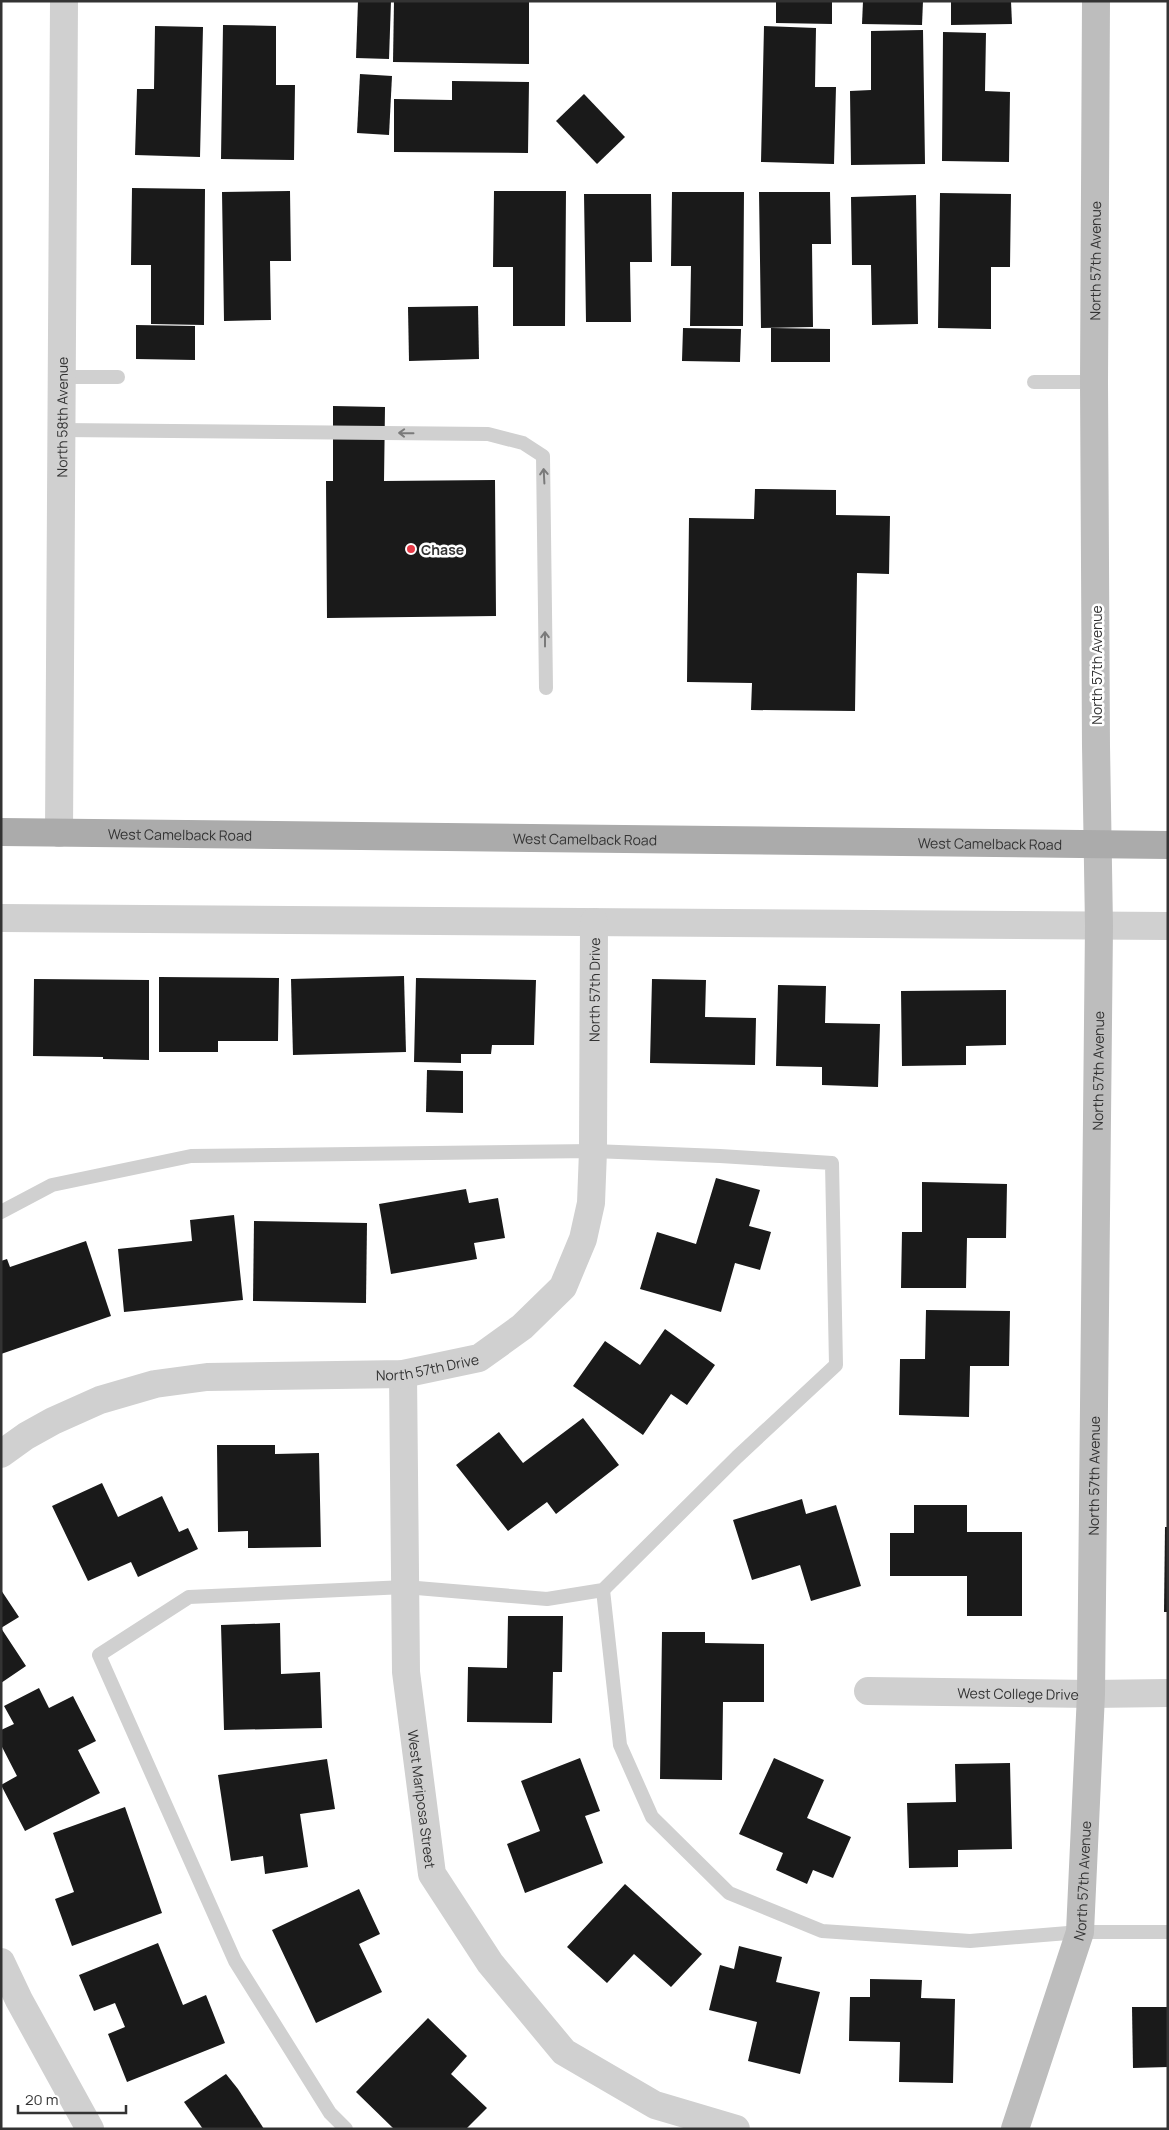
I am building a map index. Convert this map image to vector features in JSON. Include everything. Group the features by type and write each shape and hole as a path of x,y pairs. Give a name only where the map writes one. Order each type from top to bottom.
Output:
{"main road":[{"name":"West Camelback Road","path":"1,832 1168,844"}],"street":[{"name":"North 58th Avenue","path":"59,833 64,1"},
{"name":"North 57th Avenue","path":"1015,2129 1080,1932 1091,1694 1099,926 1094,382 1096,1"},
{"path":"1,918 1168,926"},
{"name":"North 57th Drive","path":"1,1454 26,1436 100,1400 155,1384 207,1376 403,1374 479,1358 522,1327 563,1287 583,1239 591,1203 594,922"},
{"name":"West Mariposa Street","path":"403,1374 406,1672 432,1874 490,1963 564,2052 655,2105 736,2129"},
{"name":"West College Drive","path":"868,1691 1091,1694 1168,1693"},
{"path":"1,1962 19,2000 90,2129"}],"lane":[{"path":"62,377 118,377"},
{"path":"1034,382 1094,382"},
{"path":"61,430 247,430 488,434 523,443 543,456 546,688"},
{"path":"1,1212 52,1186 192,1156 593,1151 832,1163 836,1364 737,1457 603,1590 547,1599 405,1587 189,1597 99,1655 235,1960 330,2113 346,2129"},
{"path":"603,1590 620,1745 652,1817 729,1893 822,1931 970,1941 1080,1932 1168,1932"}],"building":[{"path":"358,1 391,1 389,59 356,58"},
{"path":"394,1 529,1 529,64 393,62"},
{"path":"776,1 832,1 832,24 776,23"},
{"path":"863,1 923,1 922,25 862,24"},
{"path":"951,1 1011,1 1012,24 951,25"},
{"path":"223,25 276,26 276,85 295,85 294,160 221,159"},
{"path":"155,26 203,27 200,157 135,155 137,89 154,89"},
{"path":"764,26 816,28 815,87 836,87 834,164 761,162"},
{"path":"923,30 925,164 851,165 850,91 871,90 871,31"},
{"path":"943,32 986,33 985,91 1010,92 1009,162 942,161"},
{"path":"360,74 392,76 389,135 357,133"},
{"path":"452,81 529,82 528,153 394,152 394,99 452,100"},
{"path":"584,94 625,137 597,164 556,121"},
{"path":"132,188 205,189 204,325 151,324 151,265 131,265"},
{"path":"290,191 291,261 270,261 271,320 224,321 222,192"},
{"path":"494,191 566,191 565,326 513,326 513,267 493,267"},
{"path":"672,192 744,192 743,326 690,326 691,266 671,266"},
{"path":"759,192 830,192 831,244 812,244 813,327 761,328"},
{"path":"940,193 1011,194 1010,267 991,267 991,329 938,328"},
{"path":"584,194 651,194 652,262 630,262 631,322 586,322"},
{"path":"916,195 918,324 872,325 871,265 852,265 851,197"},
{"path":"478,306 479,359 409,361 408,307"},
{"path":"136,325 195,326 195,360 136,359"},
{"path":"683,328 741,329 740,362 682,361"},
{"path":"771,328 830,329 830,362 771,362"},
{"name":"Chase","path":"333,406 385,407 384,481 495,480 496,616 327,618 326,481 333,481"},
{"path":"755,489 836,490 836,515 890,516 889,574 857,573 855,711 751,710 752,683 687,682 689,518 754,519"},
{"path":"404,976 406,1052 293,1055 291,979"},
{"path":"159,977 279,978 278,1041 218,1041 218,1052 159,1052"},
{"path":"416,978 536,980 534,1045 492,1045 491,1054 461,1054 461,1063 414,1062"},
{"path":"34,979 149,980 149,1060 33,1056"},
{"path":"652,979 706,980 705,1017 756,1018 755,1065 650,1063"},
{"path":"778,985 826,986 825,1023 880,1024 878,1087 822,1085 822,1067 776,1066"},
{"path":"1006,990 1006,1045 966,1046 966,1065 902,1066 901,991"},
{"path":"427,1070 463,1071 463,1113 426,1112"},
{"path":"716,1178 760,1190 749,1226 771,1232 760,1270 735,1263 721,1312 640,1289 657,1232 696,1244"},
{"path":"922,1182 1007,1184 1006,1238 967,1238 966,1288 901,1288 902,1232 922,1232"},
{"path":"466,1189 469,1203 498,1198 505,1238 474,1243 477,1259 391,1274 379,1204"},
{"path":"234,1215 243,1300 124,1312 118,1249 192,1241 190,1220"},
{"path":"254,1221 367,1223 366,1303 253,1301"},
{"path":"86,1241 111,1316 1,1354 1,1261 7,1259 10,1267"},
{"path":"926,1310 1010,1311 1009,1366 970,1366 969,1417 899,1415 900,1359 925,1359"},
{"path":"665,1329 715,1365 687,1405 671,1394 643,1435 573,1386 605,1341 640,1365"},
{"path":"583,1418 619,1465 556,1514 547,1502 508,1531 456,1465 499,1432 523,1463"},
{"path":"217,1445 275,1445 275,1454 319,1453 321,1547 248,1548 248,1531 218,1532"},
{"path":"102,1483 118,1517 162,1496 179,1532 188,1528 198,1549 138,1577 131,1562 88,1581 52,1506"},
{"path":"802,1499 806,1514 836,1505 861,1586 811,1601 800,1565 752,1580 733,1520"},
{"path":"914,1505 967,1505 967,1532 1022,1532 1022,1616 967,1616 967,1576 890,1576 890,1533 914,1533"},
{"path":"1165,1527 1168,1527 1168,1612 1164,1612"},
{"path":"1,1590 19,1617 1,1628"},
{"path":"508,1616 563,1616 562,1672 553,1672 552,1723 467,1722 468,1667 507,1668"},
{"path":"280,1623 281,1674 320,1672 322,1728 224,1730 221,1625"},
{"path":"1,1628 26,1666 1,1683"},
{"path":"662,1632 705,1632 705,1643 764,1644 764,1702 723,1702 722,1780 660,1779"},
{"path":"39,1688 49,1708 73,1696 96,1741 78,1750 100,1793 25,1831 1,1785 17,1776 1,1745 1,1730 14,1724 4,1706"},
{"path":"580,1758 600,1811 585,1816 603,1863 525,1893 507,1844 540,1831 521,1781"},
{"path":"774,1758 824,1780 807,1818 851,1837 833,1878 813,1870 807,1884 776,1870 783,1853 739,1834"},
{"path":"327,1759 335,1809 300,1814 308,1867 265,1874 263,1856 231,1861 218,1775"},
{"path":"1010,1763 1012,1849 958,1850 958,1867 909,1868 907,1803 956,1802 955,1764"},
{"path":"125,1807 162,1913 72,1946 55,1899 74,1892 53,1833"},
{"path":"625,1884 702,1954 671,1987 634,1954 607,1983 567,1947"},
{"path":"359,1889 380,1934 359,1944 382,1992 316,2023 272,1930"},
{"path":"158,1943 183,2005 206,1995 225,2043 127,2082 108,2034 125,2027 115,2003 94,2011 79,1975"},
{"path":"739,1946 782,1957 776,1982 820,1992 800,2074 748,2061 757,2022 709,2010 720,1965 734,1969"},
{"path":"870,1979 922,1980 921,1998 955,1999 953,2083 899,2082 900,2042 849,2041 850,1997 870,1997"},
{"path":"1132,2007 1168,2007 1168,2067 1133,2068"},
{"path":"428,2018 467,2056 451,2074 487,2108 466,2129 394,2129 356,2092"},
{"path":"226,2074 264,2129 203,2129 184,2102"}],"place":[{"name":"Chase","path":"411,549"}]}
